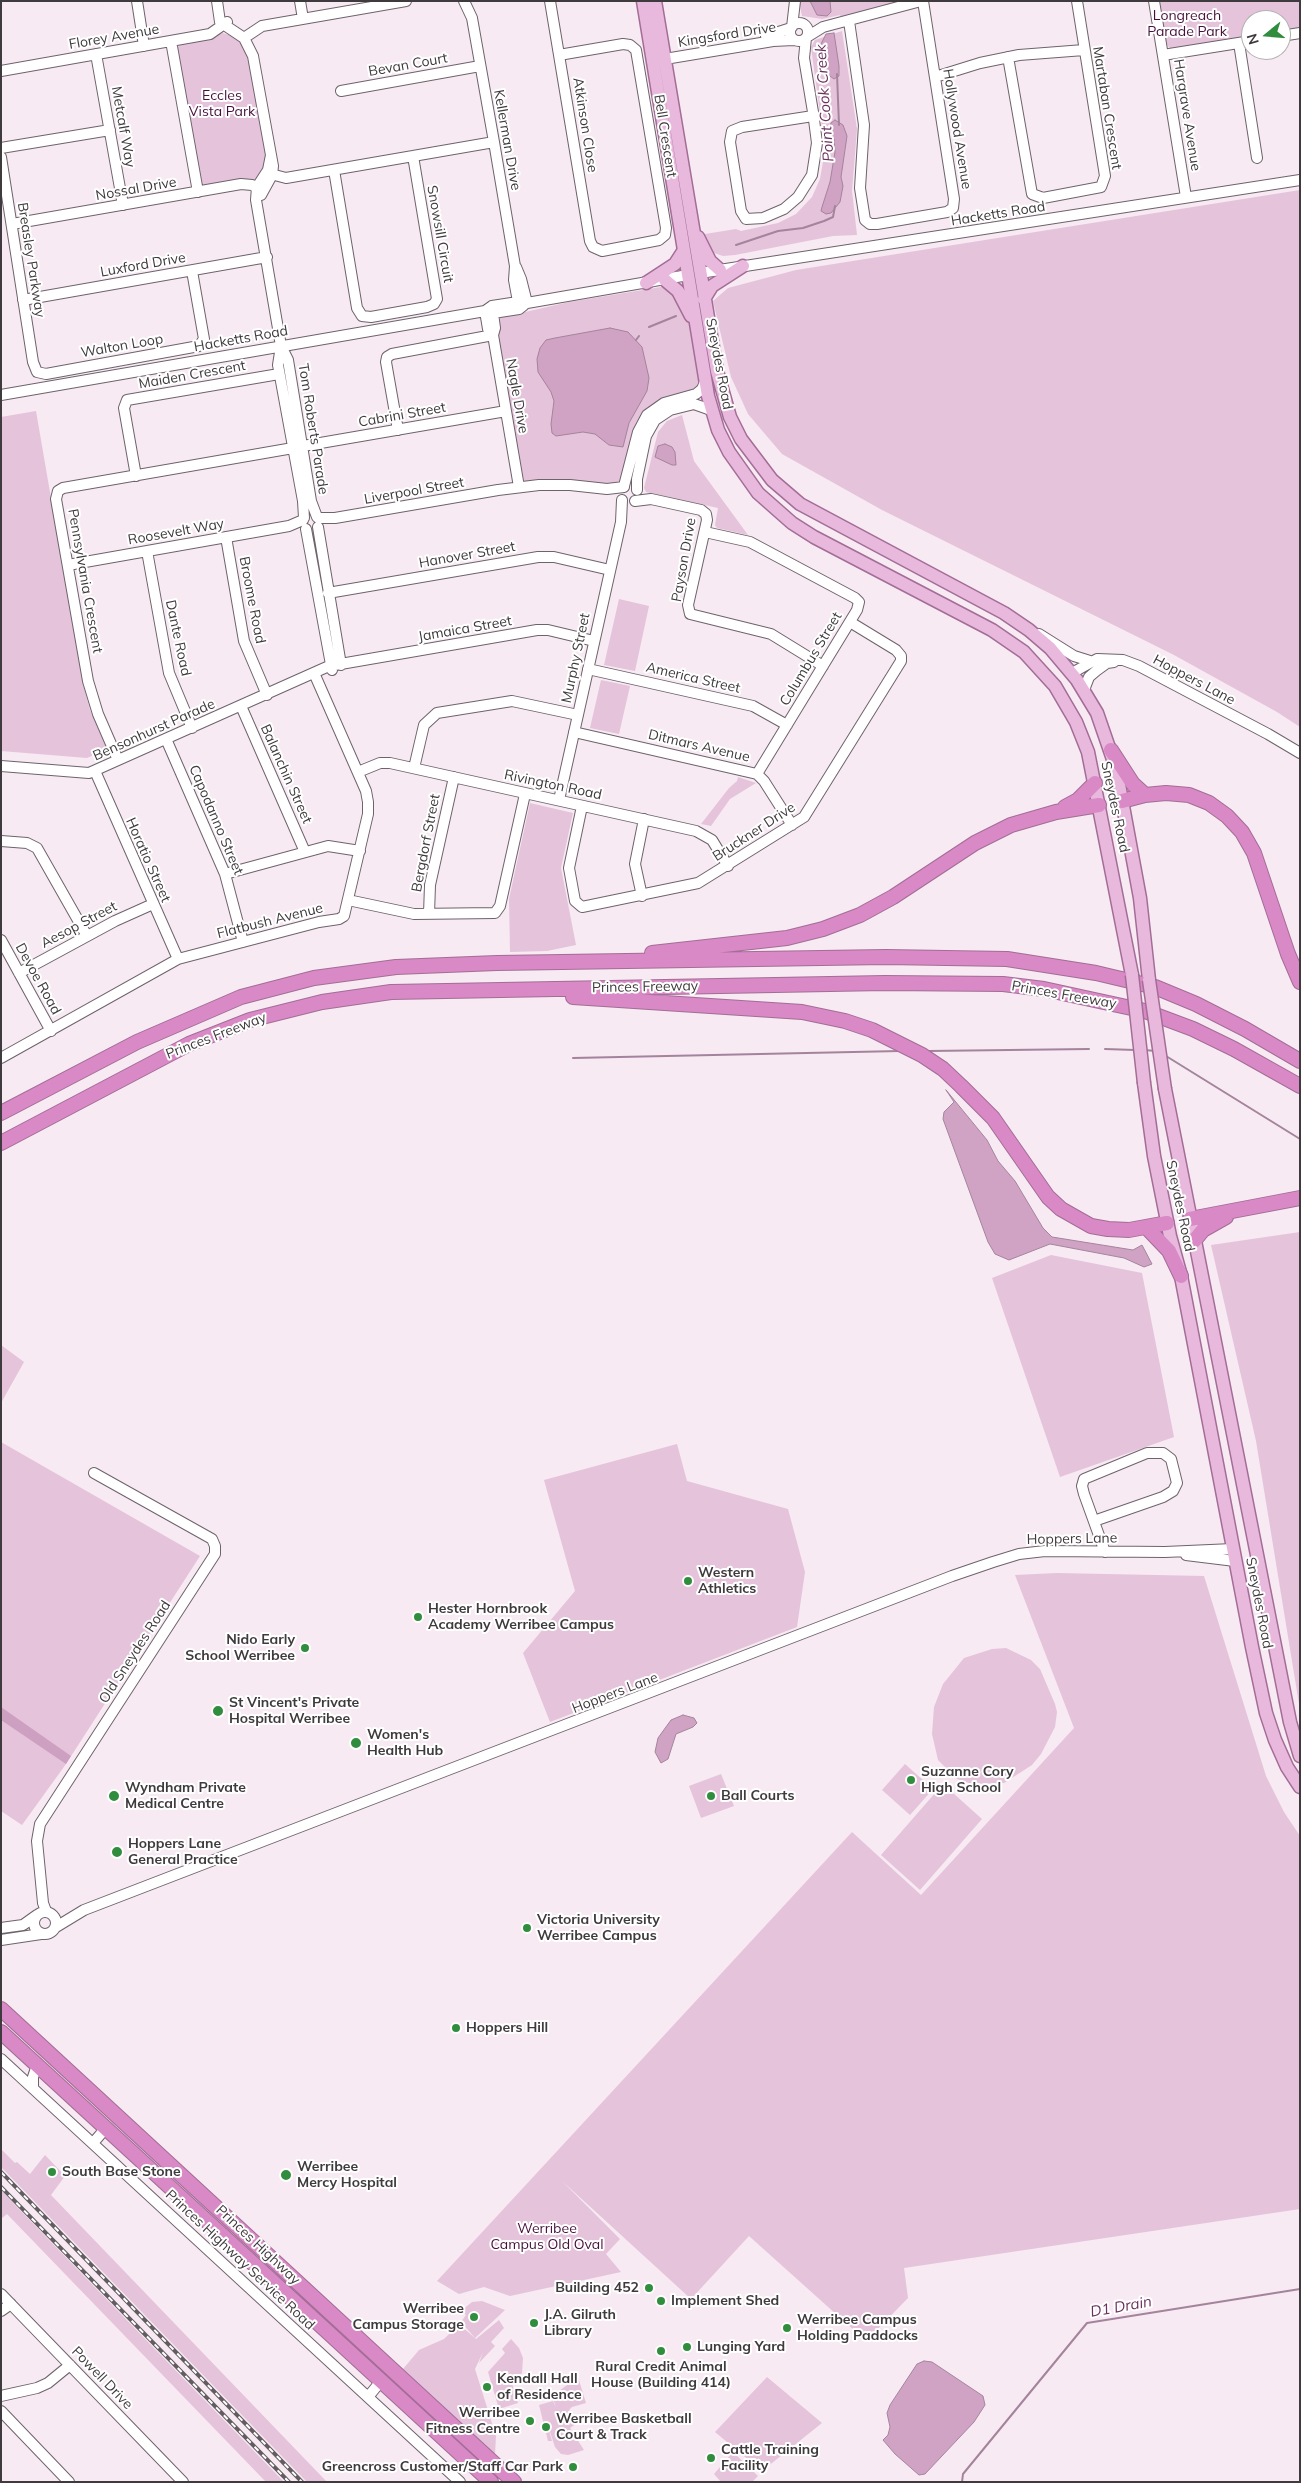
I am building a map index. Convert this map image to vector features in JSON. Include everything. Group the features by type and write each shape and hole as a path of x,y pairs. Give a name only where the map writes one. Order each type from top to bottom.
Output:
{"highway":[{"path":"1111,750 1133,784 1145,795"},
{"path":"1056,812 1078,800 1095,783"},
{"path":"1122,801 1145,795 1166,793 1189,795 1208,803 1227,816 1242,832 1254,853 1288,954 1300,982"},
{"path":"550,963 723,946 787,938 823,929 860,915 893,897 991,834 1011,825 1056,812 1100,805"},
{"name":"Princes Freeway","path":"1,1113 137,1042 241,997 314,978 396,967 896,957 1007,959 1096,973 1155,987 1237,1025 1300,1061"},
{"name":"Princes Freeway","path":"1,1143 148,1063 189,1044 250,1020 322,1002 391,992 885,982 971,982 1028,987 1096,998 1145,1011 1193,1029 1234,1049 1300,1086"},
{"path":"450,990 502,996 578,997 802,1012 845,1021 863,1027 922,1055 943,1069 993,1118 1048,1198 1061,1210 1091,1226 1129,1230 1167,1223"},
{"path":"1190,1219 1300,1198"},
{"path":"1194,1241 1203,1230 1218,1220 1250,1207"},
{"path":"1147,1228 1170,1251 1181,1276"},
{"name":"Princes Highway","path":"1,2009 514,2482"},
{"name":"Princes Highway","path":"1,2032 491,2482"},
{"path":"106,2128 116,2115"},
{"path":"163,2180 174,2167"},
{"path":"381,2381 394,2370"}],"main road":[{"name":"Sneydes Road","path":"643,1 660,57 691,223 698,332 705,382 711,410 724,442 741,471 758,492 781,515 814,537 992,630 1024,652 1056,686 1082,736 1100,805 1132,975 1148,1122 1167,1223 1181,1276 1266,1713 1287,1767 1300,1787"},
{"name":"Sneydes Road","path":"655,1 660,57 684,250 704,299 720,386 730,417 754,460 772,480 810,511 1004,613 1029,630 1072,673 1084,690 1097,714 1111,750 1140,898 1149,980 1165,1090 1290,1722 1300,1756"},
{"path":"691,223 710,261 720,270"},
{"path":"646,283 675,264 684,250"},
{"path":"704,299 712,286 743,266"},
{"path":"665,280 678,291 698,332"},
{"path":"1056,686 1072,673"},
{"path":"1100,805 1122,801"},
{"path":"1167,1223 1190,1219"},
{"path":"1234,1555 1256,1551"}],"street":[{"path":"137,1 144,46"},
{"path":"300,1 303,19"},
{"path":"260,189 269,174 271,155 252,56 245,36 259,27 384,3 406,1"},
{"name":"Kellerman Drive","path":"464,1 472,18 515,266 514,280 521,305"},
{"name":"Kellerman Drive","path":"472,18 474,1"},
{"name":"Atkinson Close","path":"550,1 590,241 597,250"},
{"path":"791,28 797,23 823,27 922,1"},
{"name":"Hollywood Avenue","path":"849,21 864,125 860,188 862,214 868,223 877,224 944,213 953,208 954,199 922,1"},
{"name":"Martaban Crescent","path":"1008,57 1030,190 1034,196 1040,198 1097,189 1105,182 1077,1"},
{"name":"Hargrave Avenue","path":"1155,3 1186,197"},
{"path":"795,4 808,32 804,58 813,116 817,156 812,175 806,186 789,205 774,214 748,220 743,216 730,142 732,131 742,127 813,116"},
{"path":"795,4 791,36 804,58"},
{"name":"Florey Avenue","path":"1,71 210,34 225,24 245,36"},
{"path":"795,40 802,41 823,27"},
{"name":"Kingsford Drive","path":"660,57 764,37 791,28"},
{"name":"Kingsford Drive","path":"660,57 766,42 795,40"},
{"path":"172,41 198,192"},
{"path":"1163,54 1239,43 1257,158"},
{"name":"Bell Crescent","path":"559,55 625,44 634,48 638,56 666,231 663,238 657,241 597,250"},
{"path":"935,77 1008,57 1041,52 1084,50"},
{"name":"Metcalf Way","path":"96,54 123,205"},
{"name":"Bevan Court","path":"342,91 480,66"},
{"path":"1,148 110,130"},
{"path":"269,174 286,178 494,142"},
{"name":"Snowsill Circuit","path":"334,170 358,310 364,316 380,315 430,306 437,299 413,156"},
{"name":"Breasley Parkway","path":"1,157 4,187 12,224 34,368"},
{"name":"Hacketts Road","path":"1,395 694,274 1300,180"},
{"name":"Nossal Drive","path":"12,224 244,184 260,189"},
{"name":"Tom Roberts Parade","path":"260,189 255,195 281,346 288,360 298,447 304,524 335,667"},
{"name":"Luxford Drive","path":"23,300 267,258"},
{"name":"Walton Loop","path":"34,368 39,373 46,374 199,346 204,339 192,270"},
{"name":"Nagle Drive","path":"490,310 495,328 493,336 519,484"},
{"path":"398,430 386,362 387,357 392,354 493,336"},
{"name":"Tom Roberts Parade","path":"281,346 277,362 279,374 311,501 318,521 328,593 335,667"},
{"name":"Maiden Crescent","path":"136,476 124,408 127,400 279,374"},
{"path":"631,497 620,493 624,486 638,432 645,418 664,403 696,394 705,382"},
{"name":"Murphy Street","path":"559,800 621,522 631,497 646,436 655,420 670,410 694,404 711,410"},
{"name":"Cabrini Street","path":"298,447 506,411"},
{"name":"Pennsylvania Crescent","path":"118,760 98,714 88,681 56,499 58,491 63,488 298,447"},
{"name":"Liverpool Street","path":"318,521 498,490 519,484 570,485 607,489 631,497"},
{"name":"Liverpool Street","path":"607,489 624,486"},
{"name":"Payson Drive","path":"631,497 650,499 703,511 707,518 688,605 690,614 771,634 823,666"},
{"path":"310,514 318,521 314,530 304,524 310,514"},
{"name":"Roosevelt Way","path":"68,565 304,524"},
{"name":"Columbus Street","path":"704,532 750,542 855,598 859,602 859,607 757,774"},
{"name":"Broome Road","path":"226,537 244,641 267,695"},
{"name":"Dante Road","path":"147,551 169,673 192,728"},
{"name":"Hanover Street","path":"328,593 538,557 554,557 610,570"},
{"name":"Bruckner Drive","path":"582,806 569,864 576,904 586,907 698,883 792,825 808,813 901,661 901,656 896,650 850,622"},
{"name":"Jamaica Street","path":"335,667 537,630 548,630 594,641"},
{"path":"1029,630 1045,636 1074,656 1090,661"},
{"name":"Hoppers Lane","path":"1072,673 1090,661 1106,658 1123,660 1139,666 1268,734 1300,753"},
{"path":"1084,690 1089,677 1096,671 1107,663 1123,660"},
{"name":"Bensonhurst Parade","path":"1,766 78,773 95,771 241,706 335,667"},
{"name":"America Street","path":"588,669 753,706 787,725"},
{"name":"Flatbush Avenue","path":"1,1058 178,959 318,922 339,919 345,913 360,851 368,802 358,772 314,675"},
{"path":"414,768 424,724 437,713 512,701 578,714"},
{"name":"Balanchin Street","path":"241,706 305,852"},
{"name":"Ditmars Avenue","path":"574,732 757,774 764,780 792,825"},
{"name":"Capodanno Street","path":"166,740 225,874 243,942"},
{"name":"Rivington Road","path":"358,772 385,762 702,832 712,840 728,866"},
{"name":"Horatio Street","path":"95,771 178,959"},
{"name":"Bergdorf Street","path":"429,914 430,885 454,777"},
{"path":"348,900 411,914 488,914 498,910 525,794"},
{"path":"642,896 635,864 644,819"},
{"path":"1,841 27,843 42,853 87,936"},
{"path":"225,874 334,846 360,851"},
{"name":"Aesop Street","path":"19,973 87,936 153,904"},
{"name":"Devoe Road","path":"1,940 51,1031"},
{"path":"1094,1521 1163,1497 1173,1491 1177,1483 1170,1460 1163,1453 1146,1453 1084,1479 1082,1486 1084,1494 1105,1552"},
{"name":"Old Sneydes Road","path":"43,1910 37,1841 40,1824 215,1554 215,1546 212,1539 94,1473"},
{"name":"Hoppers Lane","path":"56,1927 84,1910 952,1576 1020,1554 1045,1551 1165,1552 1234,1555"},
{"path":"1,1940 50,1933 56,1927 57,1920 43,1910 34,1925 41,1934"},
{"name":"Hoppers Lane","path":"1,1928 23,1925 43,1910 84,1910"},
{"name":"Princes Highway Service Road","path":"1,2059 460,2482"},
{"path":"33,2088 33,2077 37,2065"},
{"path":"93,2143 106,2128"},
{"name":"Powell Drive","path":"1,2294 183,2482"},
{"path":"1,2312 11,2304"},
{"path":"1,2396 37,2388 48,2383 70,2365"},
{"path":"368,2397 381,2381"},
{"path":"1,2411 69,2482"}],"green space":[{"path":"799,1 908,1 841,19 840,15 822,19 802,16"},
{"name":"Longreach Parade Park","path":"1160,1 1300,1 1300,30 1291,31 1291,10 1241,10 1241,39 1171,49 1166,44"},
{"path":"842,31 857,129 852,191 857,235 833,236 735,255 723,256 714,253 708,246 705,234 736,229 741,231 778,223 796,214 812,197 820,179 825,150 811,47 815,40"},
{"name":"Eccles Vista Park","path":"223,33 238,38 248,51 267,157 261,174 255,180 205,186 201,183 176,50 180,44"},
{"path":"1300,190 1300,727 1277,712 1174,655 882,510 782,454 748,414 731,377 713,301 728,288 796,270"},
{"path":"661,287 669,288 688,317 700,384 699,388 667,399 621,486 524,481 498,345 499,318 569,302"},
{"path":"36,411 83,684 90,710 107,749 87,758 1,751 1,417"},
{"path":"682,415 694,461 748,535 717,528 715,525 718,508 646,492 644,488 658,432 667,421"},
{"path":"619,599 649,606 635,671 604,665"},
{"path":"601,680 630,686 619,734 590,728"},
{"path":"738,777 756,783 730,799 711,826 701,824 729,788 737,781"},
{"path":"530,803 573,813 561,868 576,945 547,951 510,952 509,899"},
{"path":"1300,1232 1300,1710 1256,1441 1211,1245"},
{"path":"1051,1255 1142,1273 1174,1437 1060,1477 992,1278"},
{"path":"1,1345 24,1362 1,1403"},
{"path":"1,1442 200,1556 66,1764 22,1825 1,1811"},
{"name":"Western Athletics","path":"677,1444 687,1481 788,1509 805,1572 797,1627 550,1722 523,1653 575,1591 544,1480"},
{"name":"Werribee Campus Old Oval","path":"1057,1573 1204,1576 1266,1776 1284,1812 1300,1836 1300,2209 904,2268 908,2298 866,2341 749,2236 691,2299 562,2181 620,2239 606,2254 621,2272 510,2296 484,2287 459,2294 437,2281 852,1832 921,1895 1074,1728 1015,1575"},
{"path":"1006,1648 1031,1660 1040,1669 1055,1704 1057,1712 1055,1727 1041,1754 1032,1765 1004,1783 972,1784 957,1779 938,1760 932,1734 934,1707 943,1684 964,1658 992,1649"},
{"path":"905,1764 933,1789 910,1815 882,1790"},
{"name":"Ball Courts","path":"721,1774 734,1806 701,1818 689,1786"},
{"path":"943,1784 982,1819 920,1890 881,1855"},
{"path":"1,2149 30,2174 45,2155 65,2176 51,2195 327,2482 307,2482 1,2167"},
{"path":"1,2190 284,2482 266,2482 7,2214 1,2219"},
{"path":"482,2301 505,2310 475,2338 461,2322 466,2315 461,2311 472,2302"},
{"path":"499,2320 504,2328 491,2342 495,2346 479,2363 483,2352 475,2369 496,2436 495,2455 403,2369 419,2350 444,2339 459,2324 476,2339"},
{"path":"511,2339 519,2348 523,2358 522,2373 519,2378 511,2380 518,2403 499,2409 488,2372 505,2353 502,2349"},
{"path":"578,2377 586,2403 572,2407 569,2410 576,2424 570,2428 584,2450 568,2455 561,2454 555,2447 547,2423 552,2441 548,2441 539,2405 553,2401 556,2407 552,2396"},
{"path":"767,2377 822,2423 762,2471 715,2432"},
{"path":"733,2452 758,2476 752,2482 721,2482 714,2474"}],"shaded area":[{"path":"810,1 830,1 831,12 827,16 817,15"},
{"path":"834,33 839,76 834,79 826,73 817,56 826,34"},
{"path":"835,120 843,125 847,136 841,177 843,186 840,202 831,213 826,214 821,211 830,182 835,152 834,139 829,131 831,123"},
{"path":"610,328 628,332 642,347 649,378 647,391 629,423 623,447 609,445 595,434 583,432 556,436 552,433 551,424 554,401 551,392 538,372 537,359 540,348 546,340"},
{"path":"665,444 672,447 675,452 676,465 655,457 658,446"},
{"path":"946,1090 987,1140 998,1161 1015,1181 1043,1228 1052,1237 1133,1250 1142,1245 1152,1264 1144,1267 1124,1258 1050,1244 1009,1260 995,1254 988,1242 943,1119 944,1112 954,1102"},
{"path":"1,1707 71,1756 66,1764 1,1720"},
{"path":"683,1715 694,1718 697,1723 693,1727 676,1734 668,1759 661,1763 655,1752 658,1738 671,1720"},
{"path":"924,2361 932,2362 983,2396 985,2405 974,2422 925,2474 919,2475 895,2454 883,2440 888,2435 890,2427 887,2413 890,2405 917,2364"}],"waterway":[{"name":"Point Cook Creek","path":"837,74 839,125"},
{"name":"Point Cook Creek","path":"736,245 778,231 803,228 824,221 833,217 835,206"},
{"name":"Point Cook Creek","path":"649,327 676,316"},
{"name":"Point Cook Creek","path":"636,340 639,336"},
{"path":"929,1051 1089,1049"},
{"path":"1105,1049 1135,1050"},
{"path":"1145,1050 1155,1051"},
{"path":"573,1058 900,1051"},
{"path":"1166,1056 1300,1139"},
{"name":"D1 Drain","path":"962,2482 963,2474 1087,2323 1300,2289"}],"railway":[{"path":"1,2172 302,2482"},
{"path":"1,2187 289,2482"}],"place":[{"name":"Western Athletics","path":"688,1581"},
{"name":"Hester Hornbrook Academy Werribee Campus","path":"418,1617"},
{"name":"Nido Early School Werribee","path":"305,1648"},
{"name":"St Vincent's Private Hospital Werribee","path":"218,1711"},
{"name":"Women's Health Hub","path":"356,1743"},
{"name":"Suzanne Cory High School","path":"911,1780"},
{"name":"Wyndham Private Medical Centre","path":"114,1796"},
{"name":"Ball Courts","path":"711,1796"},
{"name":"Hoppers Lane General Practice","path":"117,1852"},
{"name":"Victoria University Werribee Campus","path":"527,1928"},
{"name":"Hoppers Hill","path":"456,2028"},
{"name":"South Base Stone","path":"52,2172"},
{"name":"Werribee Mercy Hospital","path":"286,2175"},
{"name":"Building 452","path":"649,2288"},
{"name":"Implement Shed","path":"661,2301"},
{"name":"Werribee Campus Storage","path":"474,2317"},
{"name":"J.A. Gilruth Library","path":"534,2323"},
{"name":"Werribee Campus Holding Paddocks","path":"787,2328"},
{"name":"Lunging Yard","path":"687,2347"},
{"name":"Rural Credit Animal House (Building 414)","path":"661,2351"},
{"name":"Kendall Hall of Residence","path":"487,2387"},
{"name":"Werribee Fitness Centre","path":"530,2421"},
{"name":"Werribee Basketball Court & Track","path":"546,2427"},
{"name":"Cattle Training Facility","path":"711,2458"},
{"name":"Greencross Customer/Staff Car Park","path":"573,2467"}]}
